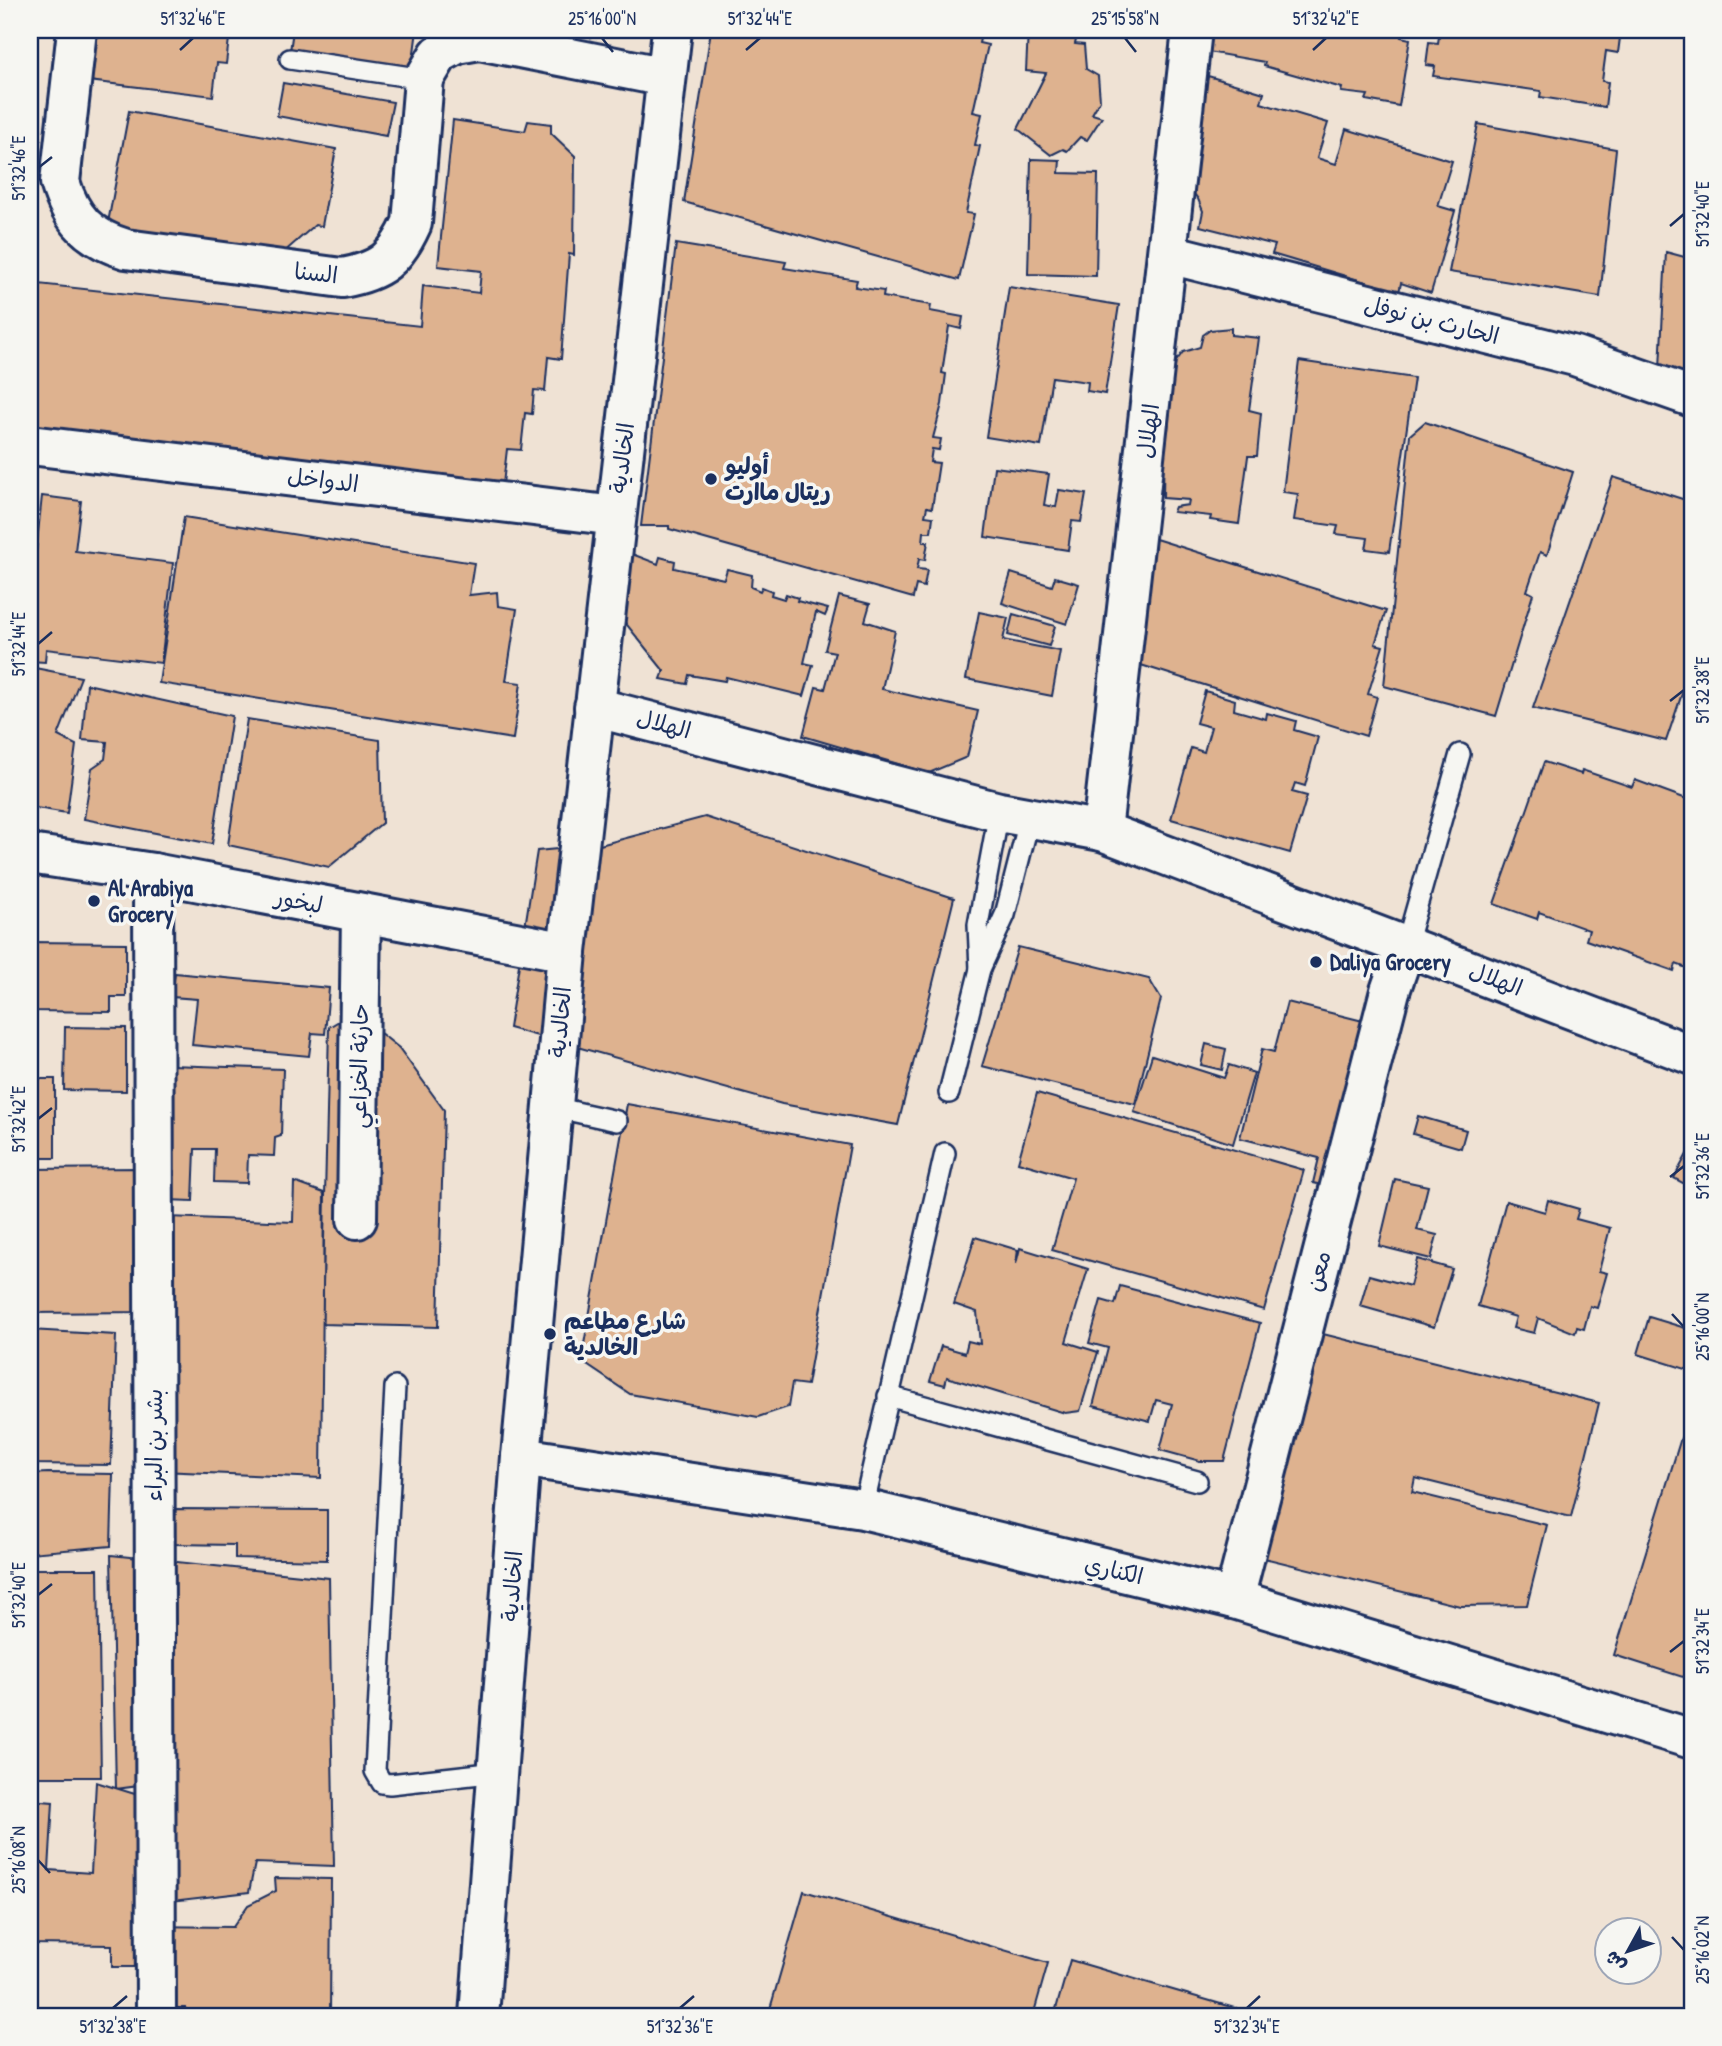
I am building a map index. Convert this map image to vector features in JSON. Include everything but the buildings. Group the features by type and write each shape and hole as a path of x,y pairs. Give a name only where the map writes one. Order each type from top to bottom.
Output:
{"street":[{"name":"السنا","path":"77,30 60,182 67,206 82,227 103,242 127,249 342,278 366,274 386,263 402,245 412,223 424,79"},
{"name":"الخالدية","path":"479,2016 521,1457 567,953 671,30"},
{"name":"الهلال","path":"1102,831 1169,254 1192,30"},
{"path":"424,79 439,54 457,44 478,40 666,77"},
{"name":"الحارث بن نوفل","path":"1169,254 1575,356 1692,397"},
{"name":"الدواخل","path":"30,444 616,516"},
{"name":"الهلال","path":"594,707 1014,815 1102,831 1692,1055"},
{"name":"لبخور","path":"30,854 153,873 567,953"},
{"name":"بشر بن البراء","path":"153,873 156,2016"},
{"name":"حارثة الخزاعي","path":"357,1219 361,913"},
{"name":"معن","path":"1234,1599 1390,991 1406,945"},
{"name":"الكناري","path":"521,1457 863,1510 1234,1599 1692,1739"}],"lane":[{"path":"290,59 424,79"},
{"path":"1406,945 1460,754"},
{"path":"980,969 978,925 1014,815"},
{"path":"949,1093 980,969 1005,915 1014,815"},
{"path":"553,1107 617,1121"},
{"path":"863,1510 945,1153"},
{"path":"395,1387 375,1771 382,1783 390,1784 498,1772"},
{"path":"888,1396 1197,1480"}],"place":[{"name":"أوليو ريتال ماارت","path":"711,479"},
{"name":"Al Arabiya Grocery","path":"94,901"},
{"name":"Daliya Grocery","path":"1316,962"},
{"name":"شارع مطاعم الخالدية","path":"550,1334"}]}
